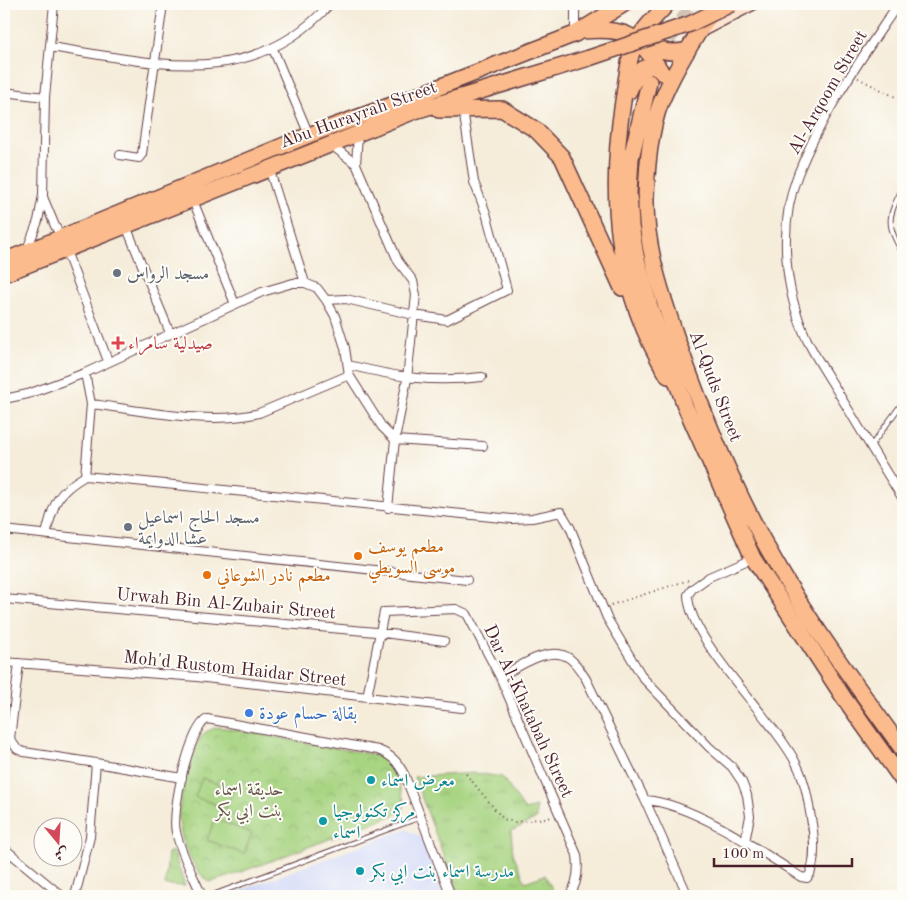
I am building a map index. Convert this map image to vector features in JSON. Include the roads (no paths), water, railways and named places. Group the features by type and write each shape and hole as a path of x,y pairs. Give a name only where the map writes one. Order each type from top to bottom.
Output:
{"highway":[{"name":"Abu Hurayrah Street","path":"4,274 64,245 130,219 152,207 309,135 411,98 578,32 624,4"},
{"path":"655,355 630,293 620,249 615,194 616,154 628,69 637,39 667,4"},
{"name":"Al-Quds Street","path":"718,4 698,32 664,94 649,158 646,200 652,254 660,288 691,379 724,460 775,562 809,617 903,750"},
{"name":"Abu Hurayrah Street","path":"152,207 192,198 416,111 589,58 690,24 731,4"},
{"path":"650,24 651,39 659,49 671,53 688,50"},
{"path":"578,32 614,30 637,39 664,77 664,94"},
{"path":"622,108 641,69 649,66 659,68"},
{"name":"Al-Quds Street","path":"649,82 631,158 629,194 631,226 636,256 650,307 685,406 753,558 844,698 903,781"},
{"path":"416,111 502,110 536,130 562,156 635,318 685,406"},
{"name":"Abu Hurayrah Street","path":"4,261 25,253 64,245"}],"main road":[{"path":"698,32 753,4"}],"street":[{"path":"25,253 38,221 43,195 45,97 54,4"},
{"path":"120,155 138,158 142,156 163,4"},
{"path":"50,47 156,62 205,66 227,63 273,49 298,34 330,4"},
{"path":"575,4 578,32"},
{"name":"Al-Arqoom Street","path":"898,4 815,137 798,174 789,203 786,244 789,285 796,312 808,340 870,447 903,499"},
{"path":"273,49 309,135"},
{"path":"4,92 45,97"},
{"path":"326,300 346,299 414,315 447,320 507,290 486,213 474,182 463,109"},
{"path":"358,132 356,164 398,261 413,281 416,295 407,378 396,440 388,508"},
{"path":"330,144 356,164"},
{"path":"269,168 305,283"},
{"path":"43,195 108,361"},
{"path":"192,198 234,304"},
{"path":"130,219 170,334"},
{"path":"4,400 28,394 85,373 234,304 293,283 305,283 317,288 326,300 335,316 349,375 382,427 396,440 483,446"},
{"path":"348,365 407,378 446,380 482,377"},
{"path":"84,476 91,404 85,373"},
{"path":"91,404 208,419 244,417 259,413 349,375"},
{"path":"46,534 50,515 61,492 84,476 388,508 523,519 561,512 570,527 608,618 643,678 709,747 732,767 742,782 747,795 750,816 745,842"},
{"path":"4,530 467,580"},
{"path":"645,800 668,802 745,842 801,877 807,878 810,874 813,831 808,797 797,765 755,704 708,644 688,604 688,595 698,584 753,558"},
{"name":"Urwah Bin Al-Zubair Street","path":"4,599 379,632 444,641"},
{"name":"Dar Al-Khatabah Street","path":"367,697 382,614 388,610 463,610 473,625 500,677 577,855 579,868 573,895"},
{"path":"500,677 536,658 553,654 567,656 576,664 586,679 645,800 687,894 675,896"},
{"name":"Moh'd Rustom Haidar Street","path":"4,662 197,677 462,708"},
{"path":"19,663 10,739 13,745 24,752 182,778"},
{"path":"202,896 175,831 175,804 199,727 203,722 213,720 378,750 391,755 399,764 451,896"},
{"path":"75,896 90,837 96,763"},
{"path":"4,848 62,896"}],"lane":[{"path":"903,187 895,203 890,229 903,254"},
{"path":"870,447 903,402"},
{"path":"210,896 421,817"}],"tunnel":[{"path":"658,61 668,39 695,4"}],"place":[{"name":"مسجد الرواس","path":"117,273"},
{"name":"صيدلية سامراء","path":"118,343"},
{"name":"مسجد الحاج اسماعيل عشا الدوايمة","path":"128,527"},
{"name":"مطعم يوسف موسى السويطي","path":"358,556"},
{"name":"مطعم نادر الشوعاني","path":"207,575"},
{"name":"بقالة حسام عودة","path":"249,713"},
{"name":"معرض اسماء","path":"371,780"},
{"name":"مركز تكنولوجيا اسماء","path":"323,821"},
{"name":"مدرسة اسماء بنت ابي بكر","path":"360,871"}],"park label":[{"name":"حديقة اسماء بنت ابي بكر","path":"249,800"}]}
